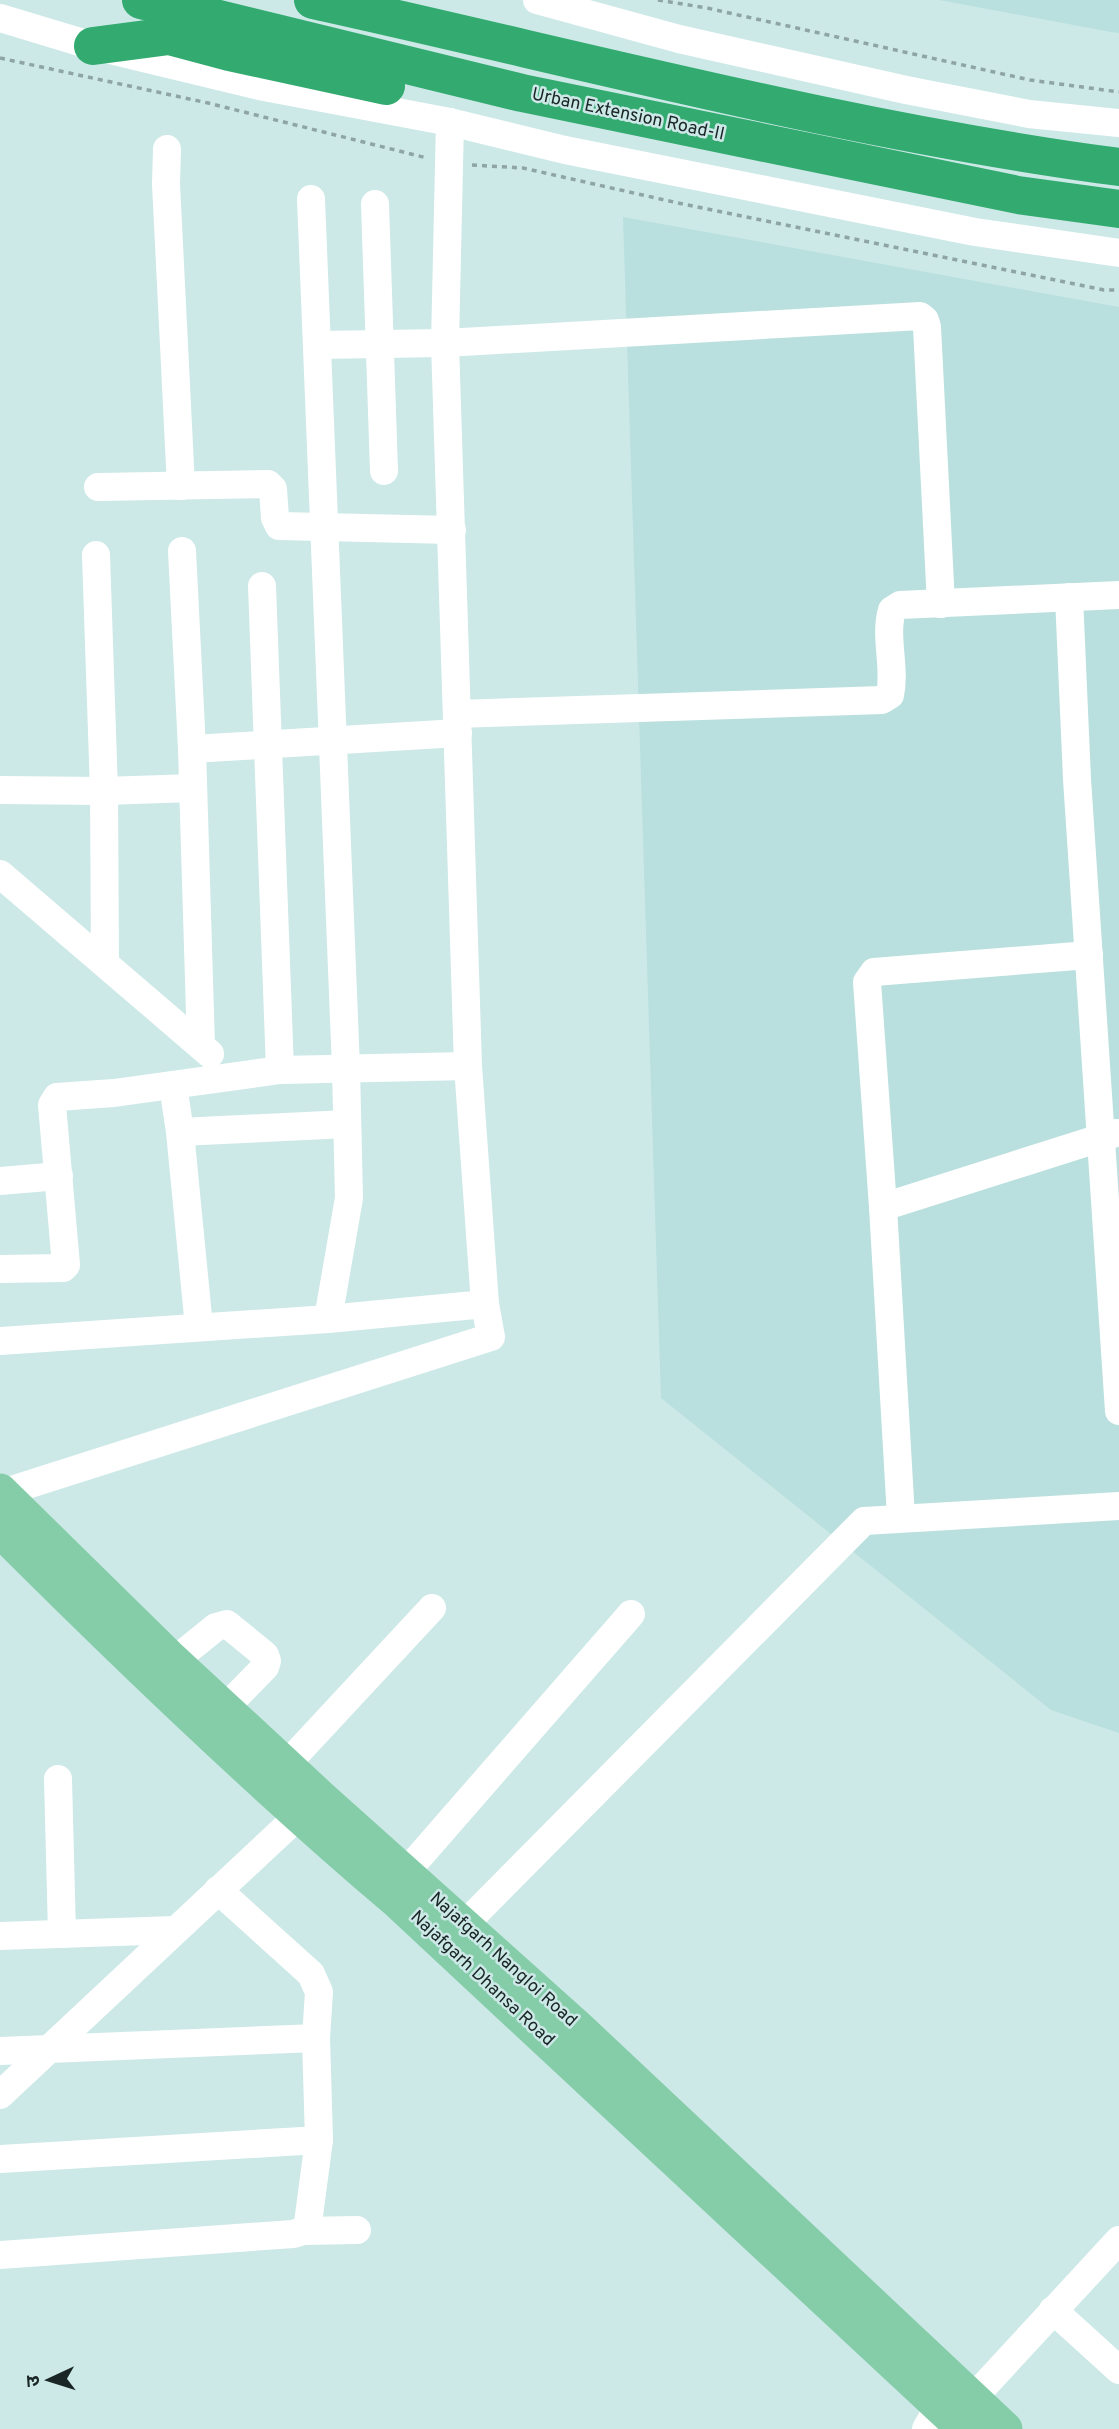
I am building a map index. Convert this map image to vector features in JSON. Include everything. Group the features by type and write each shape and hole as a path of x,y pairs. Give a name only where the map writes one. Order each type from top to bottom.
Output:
{"highway":[{"name":"Urban Extension Road-II","path":"141,0 505,89 1018,195 1119,209"},
{"path":"313,0 782,107 1024,154 1119,167"},
{"path":"420,0 525,47"},
{"path":"93,46 169,36 229,52 421,94 482,95 505,89"}],"main road":[{"name":"Najafgarh Nangloi Road","path":"1,1492 116,1624 174,1661 223,1719 286,1765 309,1806 406,1872 454,1935 576,2027 969,2414 1005,2429"},
{"name":"Najafgarh Dhansa Road","path":"0,1530 116,1624 223,1719 309,1806 454,1935 932,2417 969,2414"}],"street":[{"path":"537,0 679,39 906,90 1029,114 1119,123"},
{"path":"0,18 93,46 259,86 450,122 565,150 761,191 975,232 1119,253"},
{"path":"1,1492 491,1337 485,1304 468,1066 445,343 450,122"},
{"path":"167,149 166,184 181,486"},
{"path":"311,200 349,1198 328,1319"},
{"path":"375,204 384,471"},
{"path":"317,345 445,343 920,316 927,327 941,604"},
{"path":"98,487 268,484 273,489 275,518 279,526 452,530"},
{"path":"182,551 192,748 201,1046"},
{"path":"96,555 104,790 106,963"},
{"path":"262,586 280,1070"},
{"path":"192,748 332,741 457,723 882,700 890,695 893,681 889,621 892,610 900,605 1119,595"},
{"path":"1069,597 1077,779 1090,955 1110,1135 1119,1411"},
{"path":"0,790 193,788"},
{"path":"0,874 236,1076"},
{"path":"901,1517 867,982 869,975 874,972 1090,955"},
{"path":"0,1269 65,1267 52,1105 57,1097 280,1070 468,1066"},
{"path":"173,1085 199,1327"},
{"path":"180,1132 347,1124"},
{"path":"883,1207 1110,1135"},
{"path":"0,1181 59,1176"},
{"path":"0,1341 328,1319 485,1304"},
{"path":"454,1935 860,1524 870,1519 1119,1506"},
{"path":"286,1765 432,1608"},
{"path":"406,1872 631,1614"},
{"path":"174,1661 216,1627 228,1624 265,1655 265,1667 223,1719"},
{"path":"58,1779 62,1934"},
{"path":"0,2095 309,1806"},
{"path":"218,1889 311,1974 319,1993 316,2038 319,2140 308,2223 303,2231"},
{"path":"0,1937 175,1930"},
{"path":"0,2051 316,2038"},
{"path":"0,2159 319,2140"},
{"path":"0,2255 303,2231 356,2230"},
{"path":"969,2414 1053,2310 1119,2240"},
{"path":"1053,2310 1119,2370"}],"path":[{"path":"658,0 707,8 1030,80 1119,92"},
{"path":"0,58 208,103 449,163 523,168 718,211 1091,287 1119,290"}],"shaded area":[{"path":"939,0 1119,0 1119,33 1111,32"},
{"path":"623,217 1119,307 1119,1733 1051,1710 661,1398"}]}
